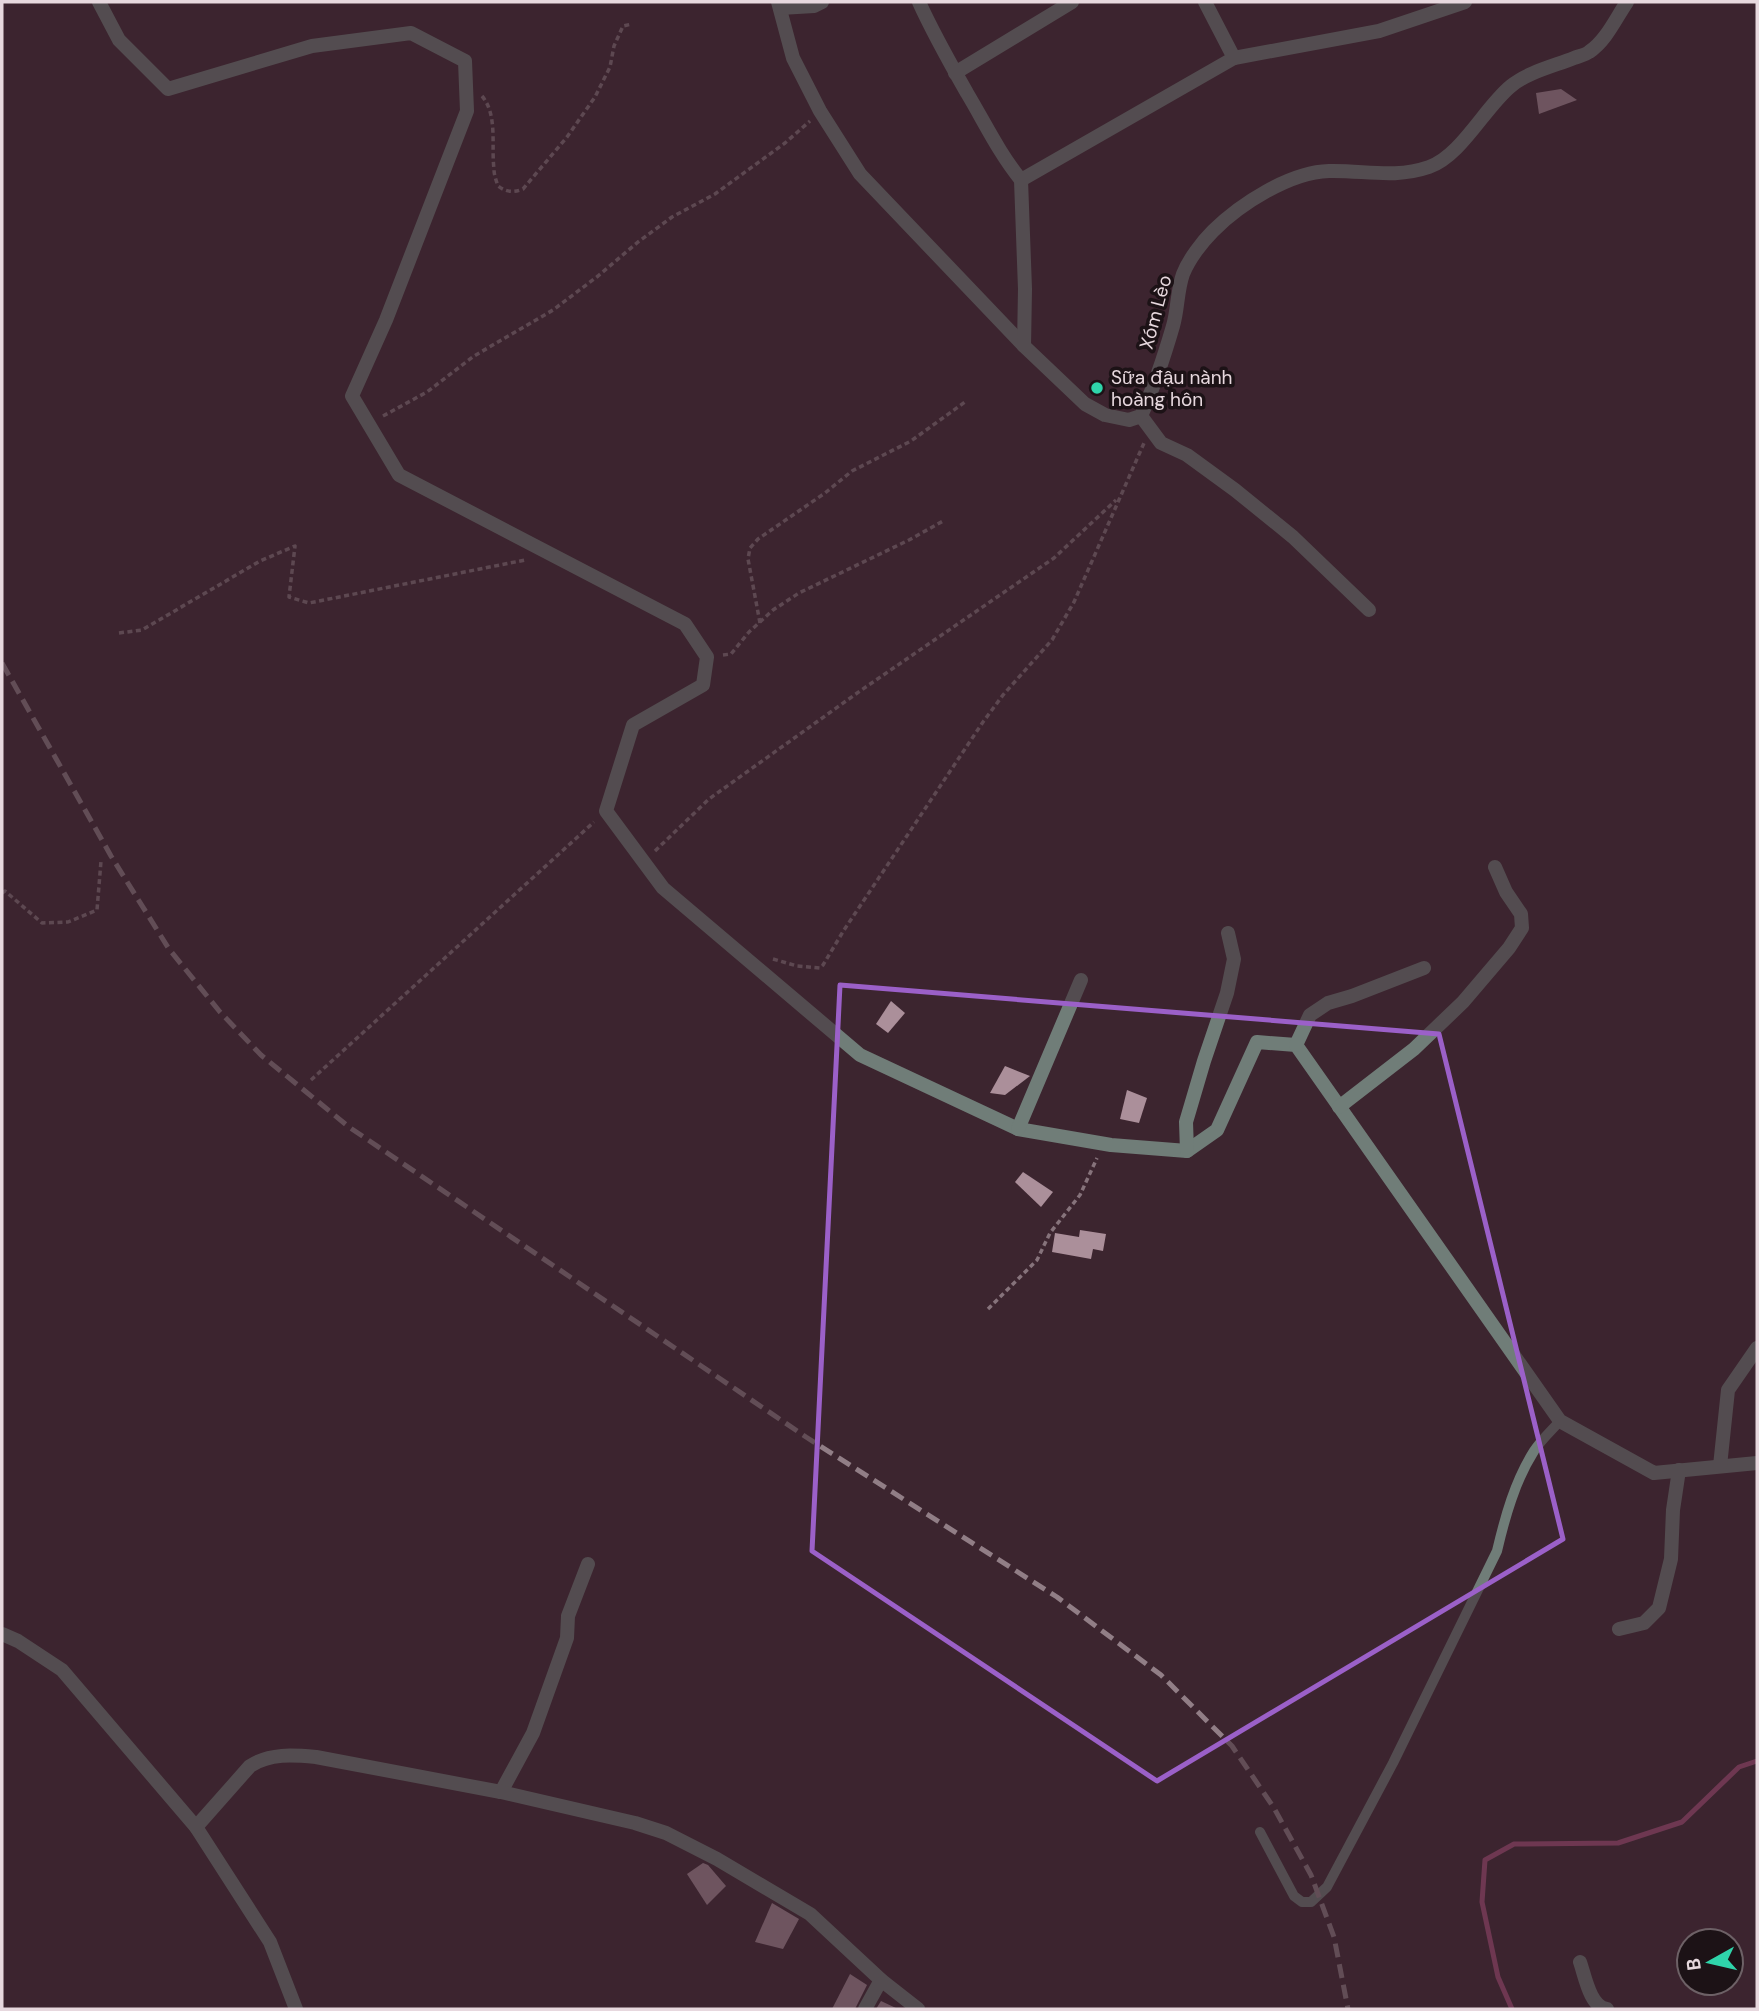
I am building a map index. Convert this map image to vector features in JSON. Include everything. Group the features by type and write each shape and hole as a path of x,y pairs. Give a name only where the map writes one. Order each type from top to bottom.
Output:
{"street":[{"path":"99,2 119,40 168,89 312,46 411,33 465,61 467,111 386,320 352,396 399,475 685,624 707,657 703,685 633,725 606,811 663,888 860,1055 1018,1129 1104,1144 1188,1152 1217,1130 1256,1042 1296,1045"},
{"path":"822,2 814,6 779,5 793,58 820,111 860,174 1024,346 1085,404 1105,415 1129,419 1142,416 1161,443 1187,455 1293,537 1369,610"},
{"path":"919,2 955,73 1003,156 1021,180 1024,346"},
{"path":"955,73 1072,2"},
{"path":"1205,2 1234,58"},
{"path":"1021,180 1234,58 1379,31 1465,2"},
{"name":"Xóm Lèo","path":"1142,416 1157,380 1174,323 1183,274 1212,231 1241,208 1275,187 1304,175 1325,171 1385,175 1437,163 1471,132 1512,85 1530,75 1589,52 1604,37 1627,2"},
{"path":"1339,1107 1414,1049 1463,1002 1522,928 1521,914 1506,892 1495,867"},
{"path":"1188,1152 1186,1122 1227,993 1234,959 1228,933"},
{"path":"1296,1045 1310,1015 1328,1003 1424,968"},
{"path":"1018,1129 1081,980"},
{"path":"1296,1045 1560,1422 1654,1473 1757,1462"},
{"path":"1720,1466 1728,1390 1757,1348"},
{"path":"1619,1629 1644,1623 1658,1608 1671,1559 1673,1510 1679,1470"},
{"path":"502,1792 533,1733 567,1638 568,1616 588,1564"},
{"path":"2,1621 18,1641"},
{"path":"2,1634 18,1641 62,1670 196,1827 270,1942 296,2009"},
{"path":"196,1827 250,1766 260,1759 293,1755 502,1792 635,1823 666,1833 717,1859 810,1914 881,1980 918,2009"},
{"path":"1580,1962 1595,2003 1607,2009"},
{"path":"865,2009 881,1980"}],"lane":[{"path":"1260,1832 1294,1896 1302,1902 1311,1902 1327,1887 1399,1750 1497,1551 1506,1513 1527,1462 1535,1448 1560,1422"}],"path":[{"path":"467,84 486,100 498,186 505,191 515,192 523,189 567,137 595,97 610,67 614,46 623,26 632,24"},
{"path":"369,424 427,392 474,356 553,310 655,230 715,194 785,143 820,111"},
{"path":"760,623 748,559 750,548 758,539 852,471 911,441 965,402"},
{"path":"772,959 813,968 823,965 983,722 1052,640 1074,602 1151,429"},
{"path":"644,862 709,799 1054,558 1118,499"},
{"path":"707,657 731,654 773,610 799,593 945,520"},
{"path":"119,633 142,630 260,561 295,547 289,597 309,603 524,560"},
{"path":"311,1080 606,811"},
{"path":"2,893 5,891 42,923 68,922 97,909 101,861"},
{"path":"988,1309 1037,1260 1050,1233 1080,1195 1104,1144"}],"highlighted area":[{"path":"840,985 1439,1034 1563,1539 1157,1781 812,1551"}],"building":[{"path":"1561,89 1577,100 1539,114 1536,93"},
{"path":"891,1001 905,1013 888,1033 876,1024"},
{"path":"1005,1066 1030,1076 1005,1095 990,1093"},
{"path":"1127,1090 1147,1098 1139,1123 1120,1119"},
{"path":"1023,1172 1053,1192 1041,1207 1015,1182"},
{"path":"1080,1230 1106,1234 1103,1251 1093,1249 1091,1259 1052,1252 1055,1233 1079,1237"},
{"path":"703,1863 708,1865 726,1886 707,1905 687,1874"},
{"path":"772,1903 799,1919 783,1949 755,1942"},
{"path":"850,1974 867,1985 855,2009 832,2009"},
{"path":"881,2001 898,2009 876,2009"}],"waterway":[{"path":"1512,2009 1498,1977 1482,1902 1485,1860 1514,1844 1618,1843 1682,1822 1739,1767 1757,1761"}],"railway":[{"path":"2,663 111,856 169,949 220,1012 261,1055 349,1127 806,1437 1057,1597 1161,1675 1232,1746 1274,1808 1311,1875 1334,1937 1348,2009"}],"place":[{"name":"Sữa đậu nành hoàng hôn","path":"1097,388"}]}
